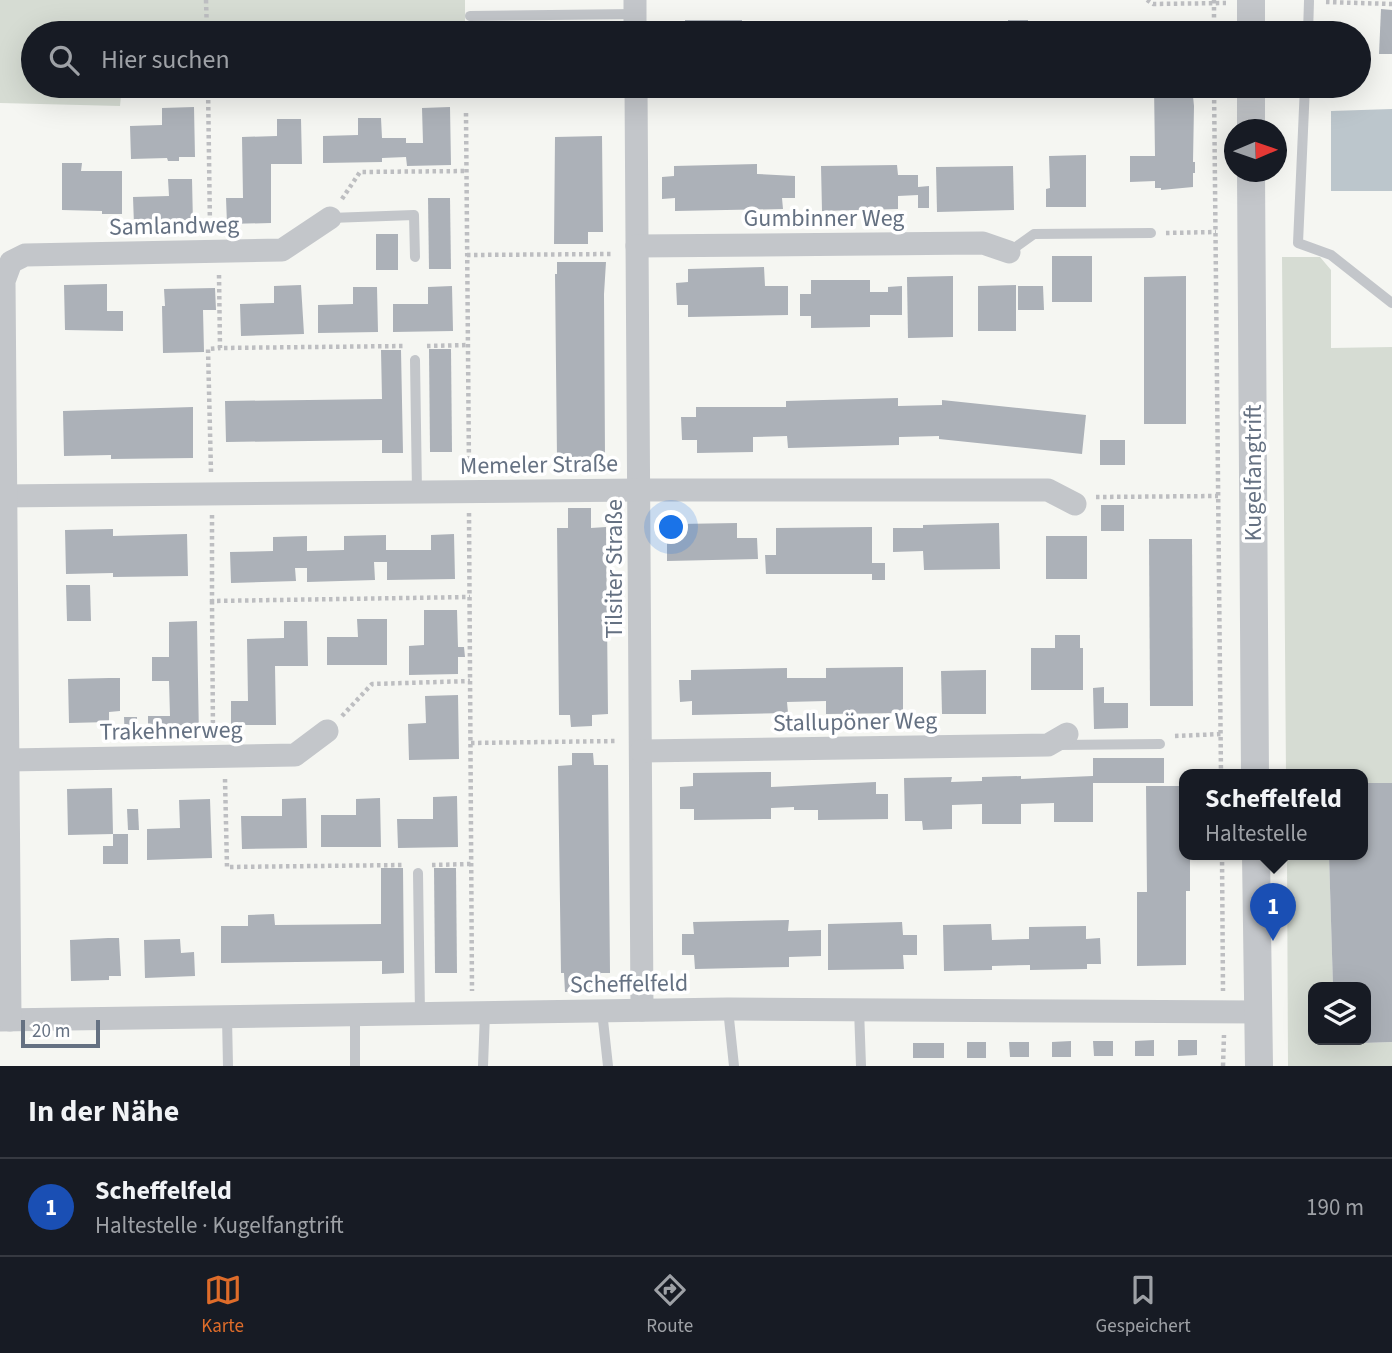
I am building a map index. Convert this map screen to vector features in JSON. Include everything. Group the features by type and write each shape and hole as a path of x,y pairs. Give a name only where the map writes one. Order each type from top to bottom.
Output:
{"street":[{"path":"1251,1 1251,21"},
{"name":"Tilsiter Straße","path":"636,98 642,1010"},
{"path":"1251,98 1251,119"},
{"name":"Kugelfangtrift","path":"1251,182 1255,769"},
{"name":"Samlandweg","path":"3,496 4,281 8,259 25,255 282,250 330,218"},
{"name":"Gumbinner Weg","path":"637,250 983,243 1009,252"},
{"name":"Memeler Straße","path":"3,496 639,490 1048,490 1075,504"},
{"path":"3,496 8,760 5,1020"},
{"name":"Trakehnerweg","path":"8,760 295,755 327,731"},
{"name":"Stallupöner Weg","path":"641,746 1057,740"},
{"path":"1256,860 1259,1066"},
{"name":"Scheffelfeld","path":"5,1020 859,1008 1258,1012"}],"lane":[{"path":"1308,21 1309,1"},
{"path":"470,16 635,16"},
{"path":"1304,98 1298,243 1331,256 1392,303"},
{"path":"330,218 414,215 415,257"},
{"path":"1009,252 1034,234 1151,233"},
{"path":"415,360 417,492"},
{"path":"1057,740 1160,744"},
{"path":"418,873 420,1014"},
{"path":"859,1008 861,1066"},
{"path":"728,1009 734,1066"},
{"path":"602,1011 608,1066"},
{"path":"478,1013 483,1066"},
{"path":"355,1016 355,1066"},
{"path":"228,1018 229,1066"}],"path":[{"path":"206,0 207,21"},
{"path":"1147,0 1251,1"},
{"path":"1309,1 1392,4"},
{"path":"1214,2 1214,21"},
{"path":"209,98 220,348"},
{"path":"1214,98 1221,769"},
{"path":"466,113 471,864 478,1013"},
{"path":"330,218 360,172 467,171"},
{"path":"1151,233 1216,232"},
{"path":"467,255 637,250"},
{"path":"427,346 468,345"},
{"path":"404,865 227,867 212,601 208,349 413,346"},
{"path":"1075,504 1099,496 1218,496"},
{"path":"212,601 470,597"},
{"path":"327,731 372,684 470,681"},
{"path":"1160,744 1169,736 1221,734"},
{"path":"471,743 641,746"},
{"path":"1222,860 1223,1066"},
{"path":"431,865 471,864"}],"shaded area":[{"path":"0,0 465,0 465,21 21,21 21,98 121,98 120,106 0,103"},
{"path":"1392,109 1392,191 1331,191 1331,111"},
{"path":"1282,257 1320,257 1331,270 1331,348 1392,347 1392,783 1368,783 1368,769 1286,769"},
{"path":"1287,860 1329,860 1333,982 1308,982 1308,1045 1371,1045 1371,1043 1392,1042 1392,1066 1288,1066"}],"building":[{"path":"1381,9 1392,10 1392,54 1379,54"},
{"path":"685,20 742,20 742,21"},
{"path":"1154,98 1193,98 1193,187 1161,190 1155,188 1155,181 1130,182 1130,156 1155,156"},
{"path":"194,107 195,157 179,157 179,161 168,161 167,158 131,159 130,126 162,125 162,108"},
{"path":"450,107 451,165 407,166 406,157 382,158 382,162 323,163 323,136 358,135 358,118 381,118 382,138 406,138 406,143 423,143 422,108"},
{"path":"277,119 301,119 302,164 271,164 271,223 227,224 226,198 243,198 242,137 277,136"},
{"path":"602,136 603,232 588,232 588,244 554,244 555,137"},
{"path":"1086,155 1086,207 1046,207 1046,189 1050,188 1049,156"},
{"path":"62,163 82,163 81,171 122,171 122,214 62,210"},
{"path":"757,164 757,174 795,176 795,198 782,198 783,209 675,211 675,198 662,199 662,177 674,176 674,166"},
{"path":"897,165 898,175 918,175 918,187 929,186 929,208 918,208 918,195 898,196 898,209 822,211 821,166"},
{"path":"1013,166 1014,210 937,212 936,167"},
{"path":"168,179 192,179 193,224 134,225 133,197 169,196"},
{"path":"428,198 450,198 451,269 429,269"},
{"path":"376,234 398,234 398,270 376,270"},
{"path":"1052,256 1092,256 1092,302 1052,302"},
{"path":"557,262 606,262 605,457 588,457 588,468 567,468 567,458 557,458"},
{"path":"764,267 765,286 788,286 788,315 688,317 688,305 677,305 676,283 688,282 688,269"},
{"path":"953,276 953,337 908,338 907,277"},
{"path":"1186,276 1186,424 1144,424 1144,277"},
{"path":"811,280 870,280 870,292 888,292 888,287 902,286 902,315 870,315 870,327 811,328 811,316 800,316 800,294 811,294"},
{"path":"107,284 107,311 123,311 123,331 65,330 64,285"},
{"path":"301,285 304,334 241,336 240,304 274,303 274,286"},
{"path":"1016,285 1016,331 978,331 978,286"},
{"path":"452,286 453,331 393,332 393,304 428,304 428,287"},
{"path":"1018,286 1043,286 1044,310 1018,310"},
{"path":"353,287 377,287 378,332 318,333 318,305 353,304"},
{"path":"215,288 216,310 203,310 204,352 163,353 164,289"},
{"path":"429,349 451,349 452,452 430,452"},
{"path":"381,350 401,350 403,453 382,453 382,440 226,442 225,401 382,399"},
{"path":"898,398 898,406 942,405 942,400 1086,415 1082,454 939,439 939,436 899,437 899,445 788,448 787,436 753,437 753,452 697,453 697,440 682,440 681,417 696,417 696,407 786,407 786,401"},
{"path":"193,407 193,458 111,459 111,455 64,456 63,411"},
{"path":"1100,440 1125,440 1125,465 1100,465"},
{"path":"1101,505 1124,505 1124,531 1101,531"},
{"path":"568,508 591,508 591,528 606,527 608,714 592,715 592,726 571,727 570,715 559,715 557,528 568,528"},
{"path":"737,523 737,538 757,538 758,559 667,561 667,538 680,538 679,524"},
{"path":"999,523 1000,569 924,570 923,551 893,552 893,528"},
{"path":"872,527 872,563 885,563 885,580 872,580 872,574 766,574 765,555 776,555 776,528"},
{"path":"113,529 113,536 187,534 188,576 113,577 113,573 66,574 65,530"},
{"path":"454,534 455,579 387,580 387,562 374,562 375,580 307,582 307,568 295,568 296,581 231,583 230,552 273,551 273,537 307,536 307,551 344,550 344,536 386,535 386,550 431,550 431,535"},
{"path":"1046,536 1087,536 1087,579 1046,579"},
{"path":"1149,539 1192,539 1193,706 1150,706"},
{"path":"66,585 90,585 91,621 67,621"},
{"path":"424,610 457,610 458,647 464,647 465,657 458,657 458,674 409,675 409,646 424,645"},
{"path":"357,619 387,619 387,665 327,665 327,637 358,637"},
{"path":"197,621 199,739 148,740 148,716 170,716 169,681 152,681 152,657 169,657 169,622"},
{"path":"284,621 307,621 308,666 275,666 276,725 231,725 231,701 248,701 247,639 284,638"},
{"path":"1055,635 1080,635 1080,648 1083,648 1083,690 1031,690 1031,648 1055,648"},
{"path":"903,667 903,713 826,714 826,701 787,702 788,713 692,715 692,701 680,702 679,680 691,680 691,670 787,668 787,678 826,678 826,668"},
{"path":"986,670 986,714 942,714 941,671"},
{"path":"120,678 120,711 109,712 109,722 69,723 68,679"},
{"path":"1104,687 1104,703 1128,703 1128,728 1094,729 1093,688"},
{"path":"458,695 459,759 409,760 408,724 426,723 425,696"},
{"path":"124,717 137,717 137,740 125,741"},
{"path":"572,753 593,753 594,765 608,765 610,973 601,973 601,991 565,992 564,973 561,973 558,766 572,765"},
{"path":"1093,758 1164,758 1164,783 1093,783 1093,822 1054,822 1054,803 1021,804 1021,824 982,824 982,804 952,805 952,829 923,830 922,821 905,821 904,778 952,777 951,782 982,781 982,777 1021,776 1021,779 1093,776"},
{"path":"771,772 771,787 876,782 876,794 888,794 888,819 818,820 818,810 794,810 794,807 771,808 771,819 694,820 694,809 680,809 680,787 693,786 693,773"},
{"path":"1368,783 1392,783 1392,1042 1371,1043 1371,982 1333,982 1329,860 1368,860"},
{"path":"1146,786 1179,786 1179,860 1190,860 1190,891 1186,891 1186,965 1137,966 1137,892 1147,892"},
{"path":"112,788 113,834 68,835 67,789"},
{"path":"457,796 458,847 398,848 397,819 433,819 433,797"},
{"path":"306,798 307,848 242,849 241,816 282,816 282,799"},
{"path":"380,798 381,847 321,847 321,815 356,815 356,799"},
{"path":"210,799 212,858 147,860 147,829 180,828 179,800"},
{"path":"127,809 138,809 139,830 128,830"},
{"path":"113,834 128,834 128,864 103,864 103,846 113,846"},
{"path":"381,868 403,868 404,973 382,974 382,961 221,963 221,926 248,926 248,915 274,914 275,925 381,924"},
{"path":"434,868 456,868 457,973 435,973"},
{"path":"789,920 788,931 821,930 821,956 789,957 789,967 695,969 694,955 682,955 682,934 694,934 693,922"},
{"path":"902,922 903,935 917,935 917,955 903,955 904,969 828,970 828,924"},
{"path":"991,924 992,940 1029,939 1029,927 1086,926 1086,939 1100,938 1101,964 1087,964 1087,969 1030,970 1030,965 992,966 992,970 944,971 943,925"},
{"path":"119,938 121,976 109,976 109,980 71,981 70,940"},
{"path":"180,939 181,953 194,952 195,976 145,978 144,940"},
{"path":"1154,1040 1154,1056 1135,1056 1135,1041"},
{"path":"1178,1040 1197,1040 1197,1055 1178,1056"},
{"path":"1071,1041 1071,1057 1052,1057 1052,1042"},
{"path":"1093,1041 1113,1041 1113,1056 1094,1056"},
{"path":"967,1042 986,1042 986,1058 967,1058"},
{"path":"1009,1042 1029,1042 1029,1057 1010,1057"},
{"path":"913,1043 944,1043 944,1058 913,1058"}],"place":[{"name":"Scheffelfeld","path":"1273,941"}]}
